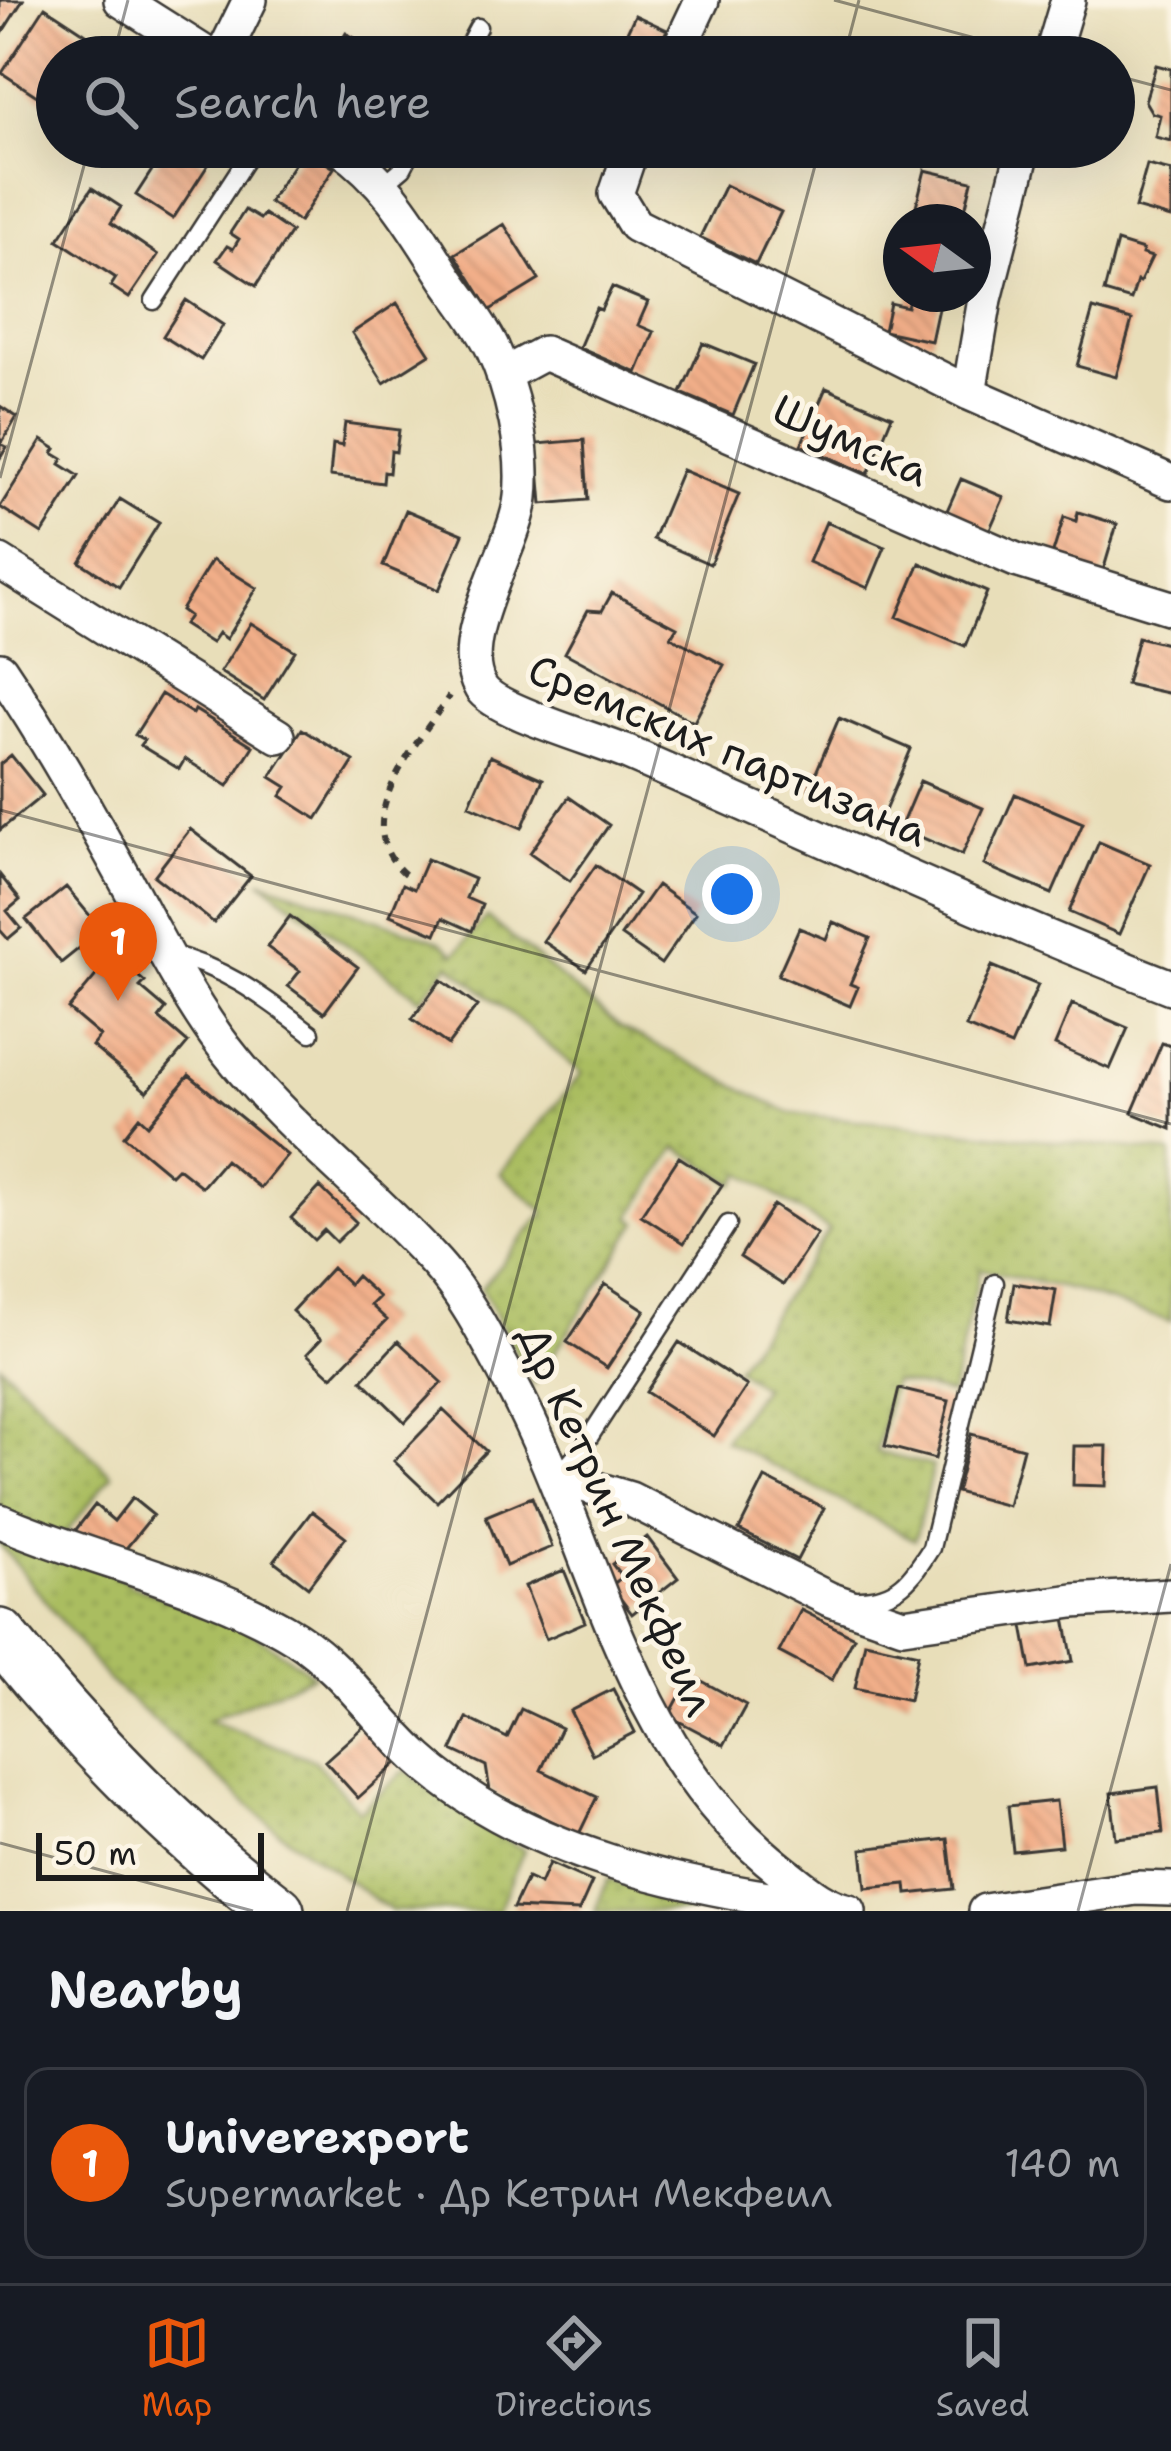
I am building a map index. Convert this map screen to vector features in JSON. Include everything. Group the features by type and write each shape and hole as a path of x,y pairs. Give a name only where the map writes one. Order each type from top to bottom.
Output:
{"main road":[{"path":"0,1635 52,1698 157,1808 236,1880 278,1911"}],"street":[{"path":"121,0 178,36"},
{"path":"232,36 250,0"},
{"path":"685,36 702,0"},
{"path":"1057,36 1068,0"},
{"name":"Сремских партизана","path":"365,168 384,184 491,344 503,375 519,452 521,498 517,523 482,609 476,656 482,689 505,706 615,747 1171,987"},
{"path":"625,168 616,194 635,225 969,393 1171,482"},
{"path":"969,393 994,259 1018,168"},
{"name":"Шумска","path":"503,375 544,352 1016,560 1171,608"},
{"path":"0,562 278,736"},
{"name":"Др Кетрин Мекфеил","path":"0,669 81,799 217,1037 272,1106 440,1267 509,1378 557,1477 577,1538 647,1705 679,1764 765,1858 838,1908"},
{"path":"557,1477 646,1505 829,1599 914,1626 1073,1601 1171,1595"},
{"path":"0,1521 63,1549 254,1616 296,1638 330,1663 419,1760 482,1805 523,1827 672,1879 754,1897 838,1908"},
{"path":"985,1911 1136,1888 1171,1889"}],"lane":[{"path":"473,36 478,27"},
{"path":"154,301 240,168"},
{"path":"384,184 403,168"},
{"path":"165,953 207,964 244,983 311,1033"},
{"path":"557,1477 581,1450 728,1223"},
{"path":"829,1599 891,1594 912,1579 931,1547 995,1283"}],"path":[{"path":"404,874 387,859 382,846 379,831 384,808 391,787 476,656"}],"green space":[{"path":"260,880 440,941 455,954 487,917 620,1027 790,1113 1171,1153 1171,1322 1077,1291 980,1269 951,1394 893,1381 876,1452 933,1466 915,1540 724,1440 762,1387 736,1368 829,1230 742,1173 735,1184 677,1147 631,1217 638,1222 534,1385 481,1288 545,1212 500,1173 582,1073 450,964 420,999"},
{"path":"0,1364 112,1475 65,1534 130,1585 249,1630 314,1675 208,1720 314,1760 359,1811 406,1770 476,1823 524,1850 498,1911 391,1911 277,1830 107,1679 0,1544"},
{"path":"608,1879 701,1909 701,1911 595,1911"}],"building":[{"path":"0,0 23,0 0,36"},
{"path":"45,7 86,34 36,36 36,95 2,73"},
{"path":"635,15 667,30 664,36 625,36"},
{"path":"1156,65 1171,69 1171,141 1155,137 1160,115 1152,113 1145,101"},
{"path":"1147,165 1171,171 1171,218 1135,208"},
{"path":"153,168 206,168 173,219 136,195"},
{"path":"291,168 334,168 299,222 269,202"},
{"path":"925,170 972,181 966,204 916,204"},
{"path":"725,185 781,212 756,264 700,237"},
{"path":"92,188 121,207 111,223 158,255 129,298 111,286 116,278 58,240"},
{"path":"245,210 260,219 264,214 291,232 256,286 217,260 239,239 230,233"},
{"path":"504,224 539,280 490,310 455,254"},
{"path":"1117,242 1152,257 1131,300 1104,292"},
{"path":"612,287 648,302 638,325 654,332 637,373 579,348 596,308 601,310"},
{"path":"186,300 223,325 201,360 163,336"},
{"path":"397,303 430,354 384,383 352,333"},
{"path":"1093,309 1132,320 1116,377 1077,366"},
{"path":"888,312 937,312 931,341 884,331"},
{"path":"703,343 754,364 733,415 681,393"},
{"path":"826,388 892,416 868,474 801,445"},
{"path":"0,406 17,417 1,444 7,447 0,458"},
{"path":"345,423 399,430 383,483 330,476 333,444 342,446"},
{"path":"42,440 56,449 53,453 63,459 60,464 79,476 42,534 0,507"},
{"path":"584,440 588,500 542,504 537,444"},
{"path":"682,470 739,494 710,564 653,539"},
{"path":"961,479 1004,497 989,531 946,513"},
{"path":"120,499 159,523 119,587 80,562"},
{"path":"406,510 463,534 439,590 383,566"},
{"path":"1078,512 1117,524 1101,578 1050,562 1064,517 1076,521"},
{"path":"826,522 885,547 868,588 809,562"},
{"path":"212,560 257,588 226,639 218,633 211,643 183,625 189,616 181,610"},
{"path":"920,563 987,592 965,646 897,617"},
{"path":"612,593 677,627 671,637 724,665 694,722 565,653 588,610 602,611"},
{"path":"251,623 295,651 264,700 220,672"},
{"path":"1138,637 1171,645 1171,694 1126,684"},
{"path":"161,694 253,746 228,786 185,759 179,769 140,745 144,740 135,735"},
{"path":"839,718 911,749 881,820 809,789"},
{"path":"302,729 354,761 317,819 281,796 287,787 271,777"},
{"path":"11,755 43,795 0,830 0,764"},
{"path":"490,756 543,779 522,828 469,805"},
{"path":"920,781 983,808 962,855 900,828"},
{"path":"1015,794 1083,823 1052,894 984,865"},
{"path":"569,797 609,825 570,881 530,853"},
{"path":"190,829 251,876 214,923 154,876"},
{"path":"1099,842 1150,864 1119,934 1069,912"},
{"path":"427,859 474,879 466,898 482,905 472,931 443,918 436,934 390,915 403,884 414,889"},
{"path":"596,865 638,894 586,970 543,941"},
{"path":"0,875 20,900 7,911 21,928 8,939 0,930"},
{"path":"657,885 696,913 661,964 621,936"},
{"path":"66,887 102,930 61,963 26,919"},
{"path":"290,916 358,967 324,1013 288,986 300,971 267,947"},
{"path":"833,922 870,938 850,984 858,987 850,1006 778,975 799,928 826,939"},
{"path":"113,955 145,982 140,987 166,1009 159,1018 188,1043 147,1092 92,1046 100,1036 68,1009"},
{"path":"992,966 1038,985 1011,1046 966,1027"},
{"path":"441,980 477,1006 448,1045 412,1019"},
{"path":"1072,1004 1128,1028 1110,1069 1055,1045"},
{"path":"1162,1043 1171,1046 1171,1129 1132,1113"},
{"path":"189,1075 287,1155 260,1188 225,1160 202,1187 178,1168 171,1175 124,1136 139,1117 148,1125"},
{"path":"679,1157 722,1185 684,1243 641,1215"},
{"path":"320,1187 356,1222 336,1242 324,1230 314,1240 291,1218"},
{"path":"773,1205 817,1234 783,1285 740,1257"},
{"path":"332,1268 349,1284 356,1276 379,1297 371,1305 387,1320 332,1377 307,1354 321,1339 292,1311"},
{"path":"1014,1283 1056,1290 1050,1327 1008,1320"},
{"path":"605,1284 645,1310 607,1368 567,1342"},
{"path":"398,1341 442,1382 405,1422 362,1380"},
{"path":"679,1342 747,1386 714,1436 646,1392"},
{"path":"899,1389 949,1401 935,1459 885,1446"},
{"path":"443,1410 486,1451 437,1502 394,1461"},
{"path":"971,1434 1023,1448 1008,1506 956,1492"},
{"path":"1074,1446 1107,1446 1106,1486 1073,1485"},
{"path":"765,1478 824,1508 797,1560 739,1530"},
{"path":"532,1497 552,1547 506,1566 486,1516"},
{"path":"132,1498 153,1515 119,1557 74,1532 95,1505 114,1521"},
{"path":"312,1511 346,1537 308,1587 274,1561"},
{"path":"647,1537 678,1578 632,1614 611,1586 622,1577 612,1564"},
{"path":"564,1570 585,1622 546,1639 525,1586"},
{"path":"801,1610 854,1637 832,1680 779,1652"},
{"path":"1065,1618 1073,1661 1031,1669 1023,1626"},
{"path":"865,1642 918,1654 909,1700 855,1688"},
{"path":"691,1675 746,1705 724,1745 669,1716"},
{"path":"613,1689 635,1732 592,1754 570,1711"},
{"path":"521,1709 561,1728 541,1770 597,1797 579,1834 490,1791 486,1766 452,1750 467,1718 507,1738"},
{"path":"364,1726 397,1763 358,1798 325,1761"},
{"path":"1158,1787 1163,1833 1116,1838 1111,1793"},
{"path":"1056,1801 1061,1846 1013,1851 1008,1806"},
{"path":"948,1839 954,1889 907,1894 906,1884 866,1888 862,1849"},
{"path":"549,1863 592,1882 579,1911 513,1908 527,1878 540,1884"}],"place":[{"name":"Univerexport","path":"118,1001"}]}
